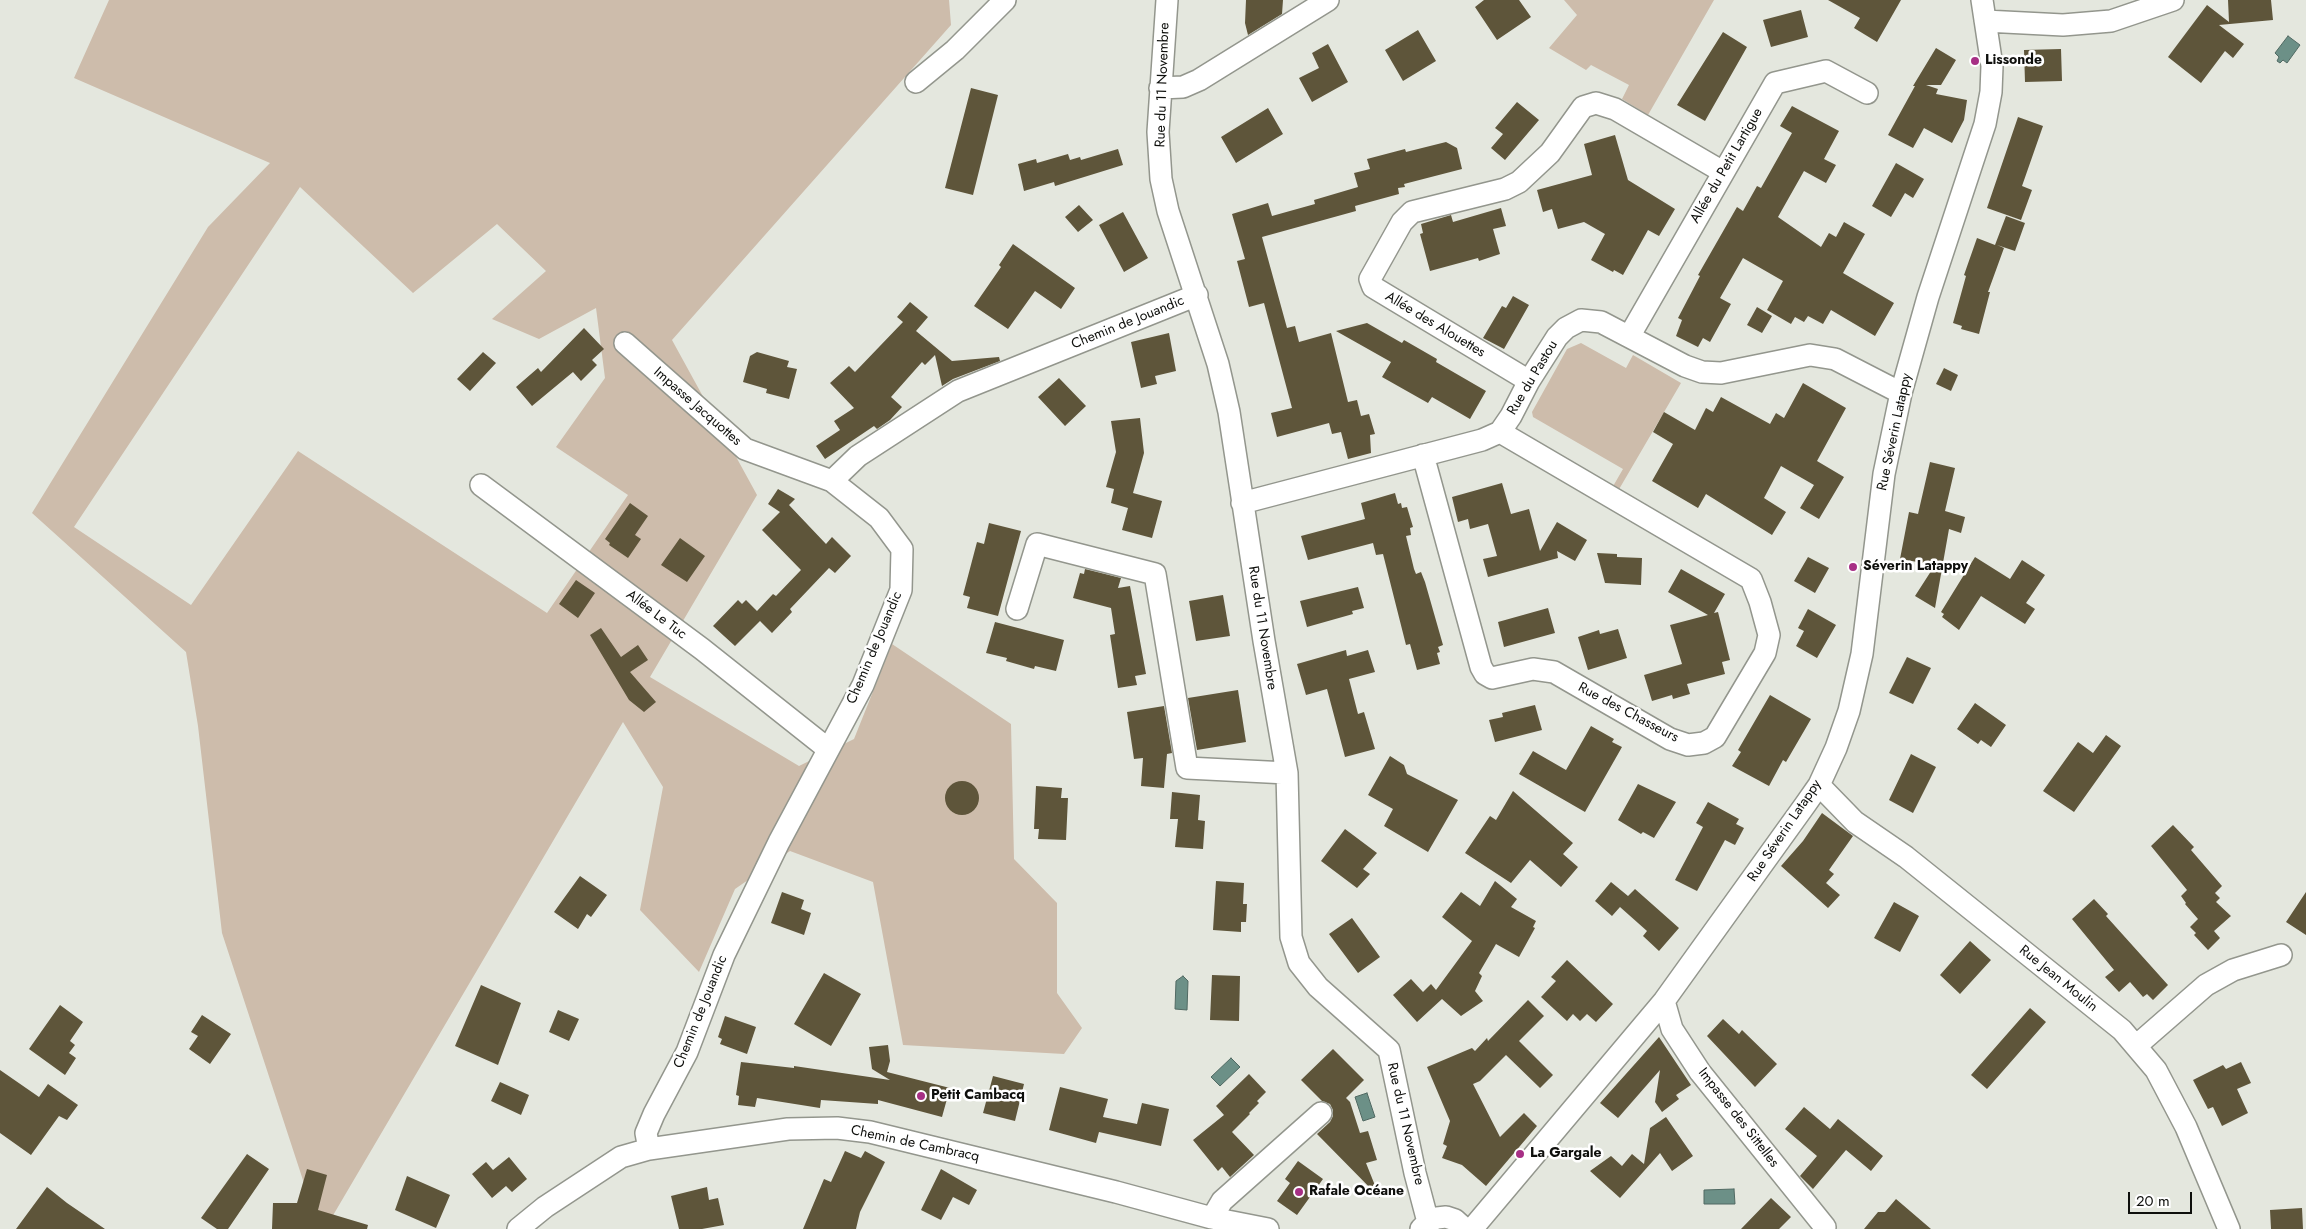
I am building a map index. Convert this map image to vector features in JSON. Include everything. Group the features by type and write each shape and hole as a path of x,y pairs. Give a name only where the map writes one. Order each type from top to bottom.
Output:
{"street":[{"path":"916,82 955,50 1005,0"},
{"name":"Rue du 11 Novembre","path":"1167,0 1158,132 1161,179 1168,211 1218,364 1229,412 1242,503 1287,773 1291,937 1299,963 1318,987 1389,1050 1425,1225"},
{"path":"1160,88 1183,87 1199,80 1328,0"},
{"name":"Rue Séverin Latappy","path":"1472,1229 1664,1001 1725,919 1818,785 1836,748 1850,711 1862,654 1884,474 1902,393 1928,297 1985,124 1991,92 1992,66 1982,0"},
{"path":"1985,21 2063,25 2111,21 2173,0"},
{"name":"Allée du Petit Lartigue","path":"1630,335 1775,83 1826,71 1867,93"},
{"name":"Allée des Alouettes","path":"1529,381 1373,287 1370,279 1402,222 1412,212 1505,189 1520,182 1550,153 1583,107 1596,103 1615,109 1723,172"},
{"name":"Chemin de Jouandic","path":"649,1149 646,1133 687,1052 724,955 778,842 863,685 901,590 902,549 879,518 832,481 858,456 958,391 1197,295"},
{"name":"Rue du Pastou","path":"1500,432 1557,337 1566,328 1581,320 1601,322 1630,335 1684,366 1702,372 1721,373 1810,355 1835,359 1902,393"},
{"name":"Impasse Jacquottes","path":"625,343 745,449 832,481"},
{"path":"1242,503 1482,440 1500,432"},
{"name":"Rue des Chasseurs","path":"1423,455 1481,667 1485,674 1492,678 1533,669 1554,672 1670,738 1688,745 1704,744 1715,737 1765,653 1769,635 1760,602 1751,579 1500,432"},
{"name":"Allée Le Tuc","path":"481,485 702,649 828,749"},
{"path":"1017,608 1037,544 1155,574 1187,768 1287,773"},
{"name":"Rue Jean Moulin","path":"1818,785 1855,822 1921,869 2122,1030 2156,1070 2186,1127 2229,1229"},
{"path":"2136,1046 2206,985 2233,970 2281,955"},
{"name":"Impasse des Sittelles","path":"1664,1001 1672,1029 1700,1072 1825,1227"},
{"path":"1212,1218 1222,1201 1321,1113"},
{"name":"Chemin de Cambracq","path":"518,1229 545,1207 621,1157 649,1149 788,1129 837,1128 870,1132 1116,1192 1212,1218 1268,1229"},
{"path":"1425,1225 1437,1218 1446,1217 1455,1220 1465,1229"}],"shaded area":[{"path":"109,0 949,0 951,25 672,340 757,495 650,677 799,766 854,739 892,644 1011,724 1014,859 1057,903 1057,993 1082,1028 1064,1054 903,1045 873,882 790,851 735,889 699,972 640,910 663,787 623,722 325,1229 319,1229 222,933 198,726 186,652 32,513 208,227 270,163 74,78","holes":["300,187 413,293 497,224 546,271 492,319 539,339 596,308 605,378 556,447 628,495 547,613 298,451 191,605 74,527"]},
{"path":"1564,0 1714,0 1648,115 1622,99 1629,85 1591,65 1586,70 1549,48 1577,15"},
{"path":"1581,343 1626,368 1633,355 1681,383 1618,491 1612,488 1623,469 1533,417 1532,412 1567,349"}],"water":[{"path":"2288,36 2300,45 2287,63 2283,60 2280,63 2277,61 2279,57 2275,53"},
{"path":"1183,976 1188,981 1187,1010 1175,1009 1176,981"},
{"path":"1231,1058 1240,1067 1220,1086 1211,1077"},
{"path":"1367,1093 1375,1117 1363,1121 1355,1097"},
{"path":"1734,1189 1735,1204 1704,1204 1704,1190"}],"building":[{"path":"1246,0 1283,0 1282,14 1248,35 1245,23"},
{"path":"1484,0 1519,0 1531,17 1497,40 1475,7"},
{"path":"1828,0 1901,0 1877,42 1854,28 1860,18"},
{"path":"2228,0 2271,0 2273,20 2219,25 2244,44 2233,58 2225,51 2201,83 2168,57 2207,5 2229,22"},
{"path":"1801,10 1808,37 1771,47 1763,20"},
{"path":"1418,30 1436,61 1403,81 1385,50"},
{"path":"1723,32 1747,47 1705,121 1677,105"},
{"path":"1328,44 1348,82 1312,102 1299,78 1319,68 1312,53"},
{"path":"1936,48 1956,60 1941,85 1926,85 1938,89 1936,94 1967,100 1964,120 1952,143 1924,128 1913,148 1888,135 1915,86 1913,86"},
{"path":"2061,49 2062,81 2025,82 2024,50"},
{"path":"971,88 998,95 973,195 945,188"},
{"path":"1517,102 1539,120 1505,160 1491,148 1503,134 1495,128"},
{"path":"1792,106 1839,131 1824,159 1836,165 1826,183 1804,171 1778,217 1821,247 1829,233 1836,237 1844,222 1865,234 1843,273 1894,303 1875,336 1831,310 1823,324 1808,316 1804,322 1795,317 1791,324 1767,310 1783,281 1743,258 1720,298 1731,304 1710,342 1703,338 1698,347 1676,336 1682,320 1678,318 1700,276 1698,275 1737,207 1743,211 1757,186 1761,188 1792,133 1780,126"},
{"path":"1268,108 1283,134 1236,163 1221,137"},
{"path":"2018,117 2043,126 2022,186 2032,190 2021,220 1987,208"},
{"path":"1615,135 1628,180 1675,209 1659,236 1648,230 1623,275 1614,270 1613,272 1591,260 1605,234 1584,222 1558,229 1552,209 1543,212 1537,190 1592,175 1584,144"},
{"path":"1446,142 1457,148 1462,169 1404,184 1405,187 1398,188 1399,194 1355,206 1356,211 1262,237 1287,328 1295,326 1299,342 1331,333 1348,402 1357,400 1361,416 1369,414 1375,434 1370,435 1371,453 1348,459 1341,432 1332,434 1329,423 1277,437 1271,413 1292,408 1264,303 1249,307 1237,261 1245,259 1232,214 1268,203 1272,216 1315,204 1314,200 1358,187 1354,173 1370,169 1367,159 1405,149 1406,152"},
{"path":"1118,149 1123,165 1055,186 1054,182 1024,191 1018,164 1036,159 1037,163 1068,154 1070,160 1080,157 1081,160"},
{"path":"1896,163 1924,179 1913,198 1905,193 1891,217 1872,206"},
{"path":"1079,205 1093,220 1078,232 1065,217"},
{"path":"1501,208 1506,226 1493,229 1500,254 1479,261 1478,258 1430,271 1420,234 1423,233 1421,224 1451,215 1453,222"},
{"path":"1123,212 1148,258 1124,272 1099,225"},
{"path":"2006,216 2025,223 2015,251 1997,245 2004,248 1988,292 1990,292 1979,334 1961,329 1962,326 1953,323 1966,276 1964,275 1977,238 1995,245"},
{"path":"1013,244 1075,288 1061,309 1035,291 1008,329 974,306 1001,267 999,265"},
{"path":"1513,296 1529,305 1504,349 1483,338 1502,306 1506,308"},
{"path":"910,302 928,317 916,331 952,361 999,357 1000,361 953,379 942,386 935,355 925,365 922,362 891,397 902,407 890,420 877,429 874,426 825,459 816,446 840,430 834,421 854,408 830,383 849,366 855,372 903,322 897,317"},
{"path":"1757,307 1772,316 1762,333 1747,325"},
{"path":"1367,323 1402,343 1404,340 1437,359 1436,362 1486,391 1470,419 1432,397 1428,403 1382,377 1391,362 1336,331"},
{"path":"584,328 604,349 592,360 597,365 581,381 573,372 532,406 516,387 538,368 541,372"},
{"path":"1169,333 1176,371 1155,376 1157,384 1141,388 1131,342"},
{"path":"483,352 496,363 470,391 457,379"},
{"path":"757,352 789,361 787,367 797,369 789,399 766,393 767,389 743,382 750,356"},
{"path":"1944,368 1958,375 1951,391 1936,384"},
{"path":"1059,378 1086,406 1065,426 1038,397"},
{"path":"1803,383 1846,408 1817,461 1844,477 1819,519 1800,508 1814,485 1781,466 1764,498 1786,512 1772,535 1706,494 1698,508 1652,481 1673,444 1653,432 1664,412 1695,430 1706,408 1713,412 1721,397 1770,424 1776,413 1784,418"},
{"path":"1140,418 1144,453 1133,493 1162,501 1152,538 1122,530 1128,508 1111,503 1114,489 1106,487 1116,452 1111,421"},
{"path":"1930,462 1955,468 1945,511 1965,517 1961,533 1949,529 1935,608 1915,596 1935,565 1900,559 1909,512 1918,514"},
{"path":"1502,483 1511,514 1529,509 1540,551 1557,522 1587,540 1575,561 1557,551 1558,558 1488,577 1483,559 1497,556 1488,524 1470,529 1468,519 1458,522 1452,497"},
{"path":"778,489 795,499 789,505 826,544 832,537 851,556 835,573 829,568 790,609 792,612 772,633 760,621 735,646 713,626 738,600 742,604 746,600 757,611 773,594 776,596 801,570 762,530 780,512 768,504"},
{"path":"1395,493 1398,504 1401,503 1402,508 1407,507 1413,527 1410,528 1411,535 1406,536 1414,569 1416,574 1421,572 1425,582 1443,645 1438,647 1440,652 1437,653 1440,664 1417,670 1410,644 1406,645 1383,554 1376,555 1373,543 1308,560 1301,536 1365,519 1361,503"},
{"path":"630,503 648,516 635,535 641,539 628,558 609,545 610,543 605,539"},
{"path":"989,523 1021,531 998,616 967,608 970,597 963,595 977,542 984,544"},
{"path":"680,538 705,556 687,582 661,565"},
{"path":"1597,553 1617,554 1617,557 1642,558 1641,585 1605,583"},
{"path":"1808,557 1829,568 1815,593 1794,581"},
{"path":"1975,557 2010,579 2022,560 2045,575 2026,603 2035,609 2025,624 1981,596 1959,630 1942,617 1944,614 1941,612"},
{"path":"1085,569 1121,578 1118,588 1130,586 1146,674 1135,676 1137,685 1118,688 1110,635 1115,634 1111,608 1073,598 1080,573 1084,574"},
{"path":"1681,569 1725,594 1714,613 1718,612 1730,660 1722,662 1725,674 1687,684 1690,694 1673,699 1672,695 1652,701 1644,675 1682,664 1670,625 1708,615 1668,592"},
{"path":"576,580 595,593 578,618 559,604"},
{"path":"1358,587 1364,608 1352,611 1353,614 1307,627 1300,601"},
{"path":"1223,595 1230,636 1196,641 1189,601"},
{"path":"1548,608 1555,633 1504,647 1498,622"},
{"path":"1808,609 1836,625 1817,658 1796,646 1804,631 1798,628"},
{"path":"995,622 1064,640 1056,671 1035,666 1034,669 1006,661 1007,658 986,653"},
{"path":"601,628 621,657 638,645 648,660 630,672 656,702 644,712 629,700 590,635"},
{"path":"1618,629 1627,658 1588,670 1578,637 1599,630 1600,634"},
{"path":"1346,650 1347,656 1368,650 1375,672 1349,679 1358,714 1364,712 1375,749 1345,757 1327,689 1306,695 1297,664"},
{"path":"1907,657 1931,668 1913,704 1889,693"},
{"path":"1238,690 1246,742 1197,750 1188,698"},
{"path":"1770,695 1811,719 1786,762 1783,760 1769,786 1732,766 1741,752 1738,750"},
{"path":"1975,703 2006,725 1991,747 1981,740 1978,744 1957,729"},
{"path":"1535,705 1542,730 1495,742 1489,720 1503,717 1502,713"},
{"path":"1164,706 1172,753 1167,754 1164,788 1141,786 1143,758 1134,759 1127,712"},
{"path":"1591,726 1614,739 1612,742 1622,747 1585,812 1519,774 1533,751 1566,770"},
{"path":"2106,735 2121,746 2074,812 2043,791 2078,742 2093,753"},
{"path":"1911,754 1936,767 1913,813 1889,800"},
{"path":"1390,756 1404,765 1407,774 1458,800 1428,852 1384,826 1393,809 1368,795"},
{"path":"962,781 969,782 974,786 978,791 978,805 974,810 969,814 962,815 955,814 950,810 946,805 945,798 946,791 950,786 955,782"},
{"path":"1638,784 1676,802 1654,838 1643,832 1641,834 1618,820"},
{"path":"1036,786 1062,788 1061,798 1068,798 1066,840 1038,839 1039,829 1034,829"},
{"path":"1513,791 1573,843 1563,854 1578,867 1561,887 1530,860 1511,883 1465,853 1490,816 1496,820"},
{"path":"1172,792 1200,795 1198,820 1205,821 1203,849 1175,847 1178,819 1170,819"},
{"path":"1708,802 1739,819 1736,824 1744,828 1735,845 1725,840 1697,891 1675,880 1703,827 1696,823"},
{"path":"1822,813 1853,836 1829,870 1834,874 1826,883 1840,895 1828,908 1781,866 1803,841"},
{"path":"2173,825 2194,847 2191,850 2222,886 2215,893 2220,898 2216,902 2231,916 2214,931 2220,938 2208,950 2194,935 2196,933 2190,927 2198,919 2185,904 2181,896 2187,890 2151,846"},
{"path":"1345,829 1377,853 1363,869 1370,874 1357,888 1321,861"},
{"path":"580,876 607,895 591,917 587,914 578,929 554,912"},
{"path":"1216,881 1244,883 1243,904 1247,904 1246,922 1241,922 1241,932 1213,930"},
{"path":"1495,881 1517,899 1511,907 1536,921 1533,927 1535,928 1519,957 1496,944 1479,973 1482,976 1475,991 1483,1001 1461,1016 1442,999 1417,1022 1393,995 1411,979 1423,992 1431,984 1436,990 1472,941 1442,917 1461,892 1480,906"},
{"path":"1611,882 1628,896 1635,889 1679,928 1659,951 1643,936 1647,931 1620,907 1612,916 1595,901"},
{"path":"782,892 804,900 801,909 811,913 804,935 771,923"},
{"path":"2306,892 2306,935 2286,922"},
{"path":"2094,899 2108,914 2106,916 2168,985 2153,1000 2147,994 2143,997 2130,982 2119,992 2105,977 2114,970 2072,919"},
{"path":"1894,902 1919,916 1900,952 1874,938"},
{"path":"1352,918 1380,957 1358,973 1329,934"},
{"path":"1970,941 1991,960 1960,994 1940,975"},
{"path":"1567,960 1613,1004 1596,1022 1587,1014 1580,1021 1573,1014 1567,1021 1541,997 1556,981 1551,977"},
{"path":"824,973 861,994 831,1046 794,1024"},
{"path":"1212,975 1240,976 1239,1021 1210,1020"},
{"path":"481,985 521,1003 498,1065 455,1046"},
{"path":"1528,1000 1544,1016 1519,1041 1553,1075 1540,1088 1506,1055 1480,1081 1473,1084 1500,1137 1524,1113 1537,1126 1486,1186 1462,1165 1442,1158 1447,1146 1443,1144 1450,1121 1427,1067 1472,1048 1475,1051 1487,1038 1488,1041"},
{"path":"60,1005 83,1022 70,1041 75,1045 69,1053 76,1058 65,1075 29,1049"},
{"path":"2030,1008 2046,1022 1987,1089 1971,1075"},
{"path":"558,1010 579,1019 569,1041 549,1032"},
{"path":"202,1015 231,1034 210,1064 189,1049 198,1036 191,1032"},
{"path":"725,1016 756,1027 747,1054 720,1044 722,1039 718,1037"},
{"path":"1723,1019 1739,1034 1742,1030 1777,1064 1755,1087 1707,1036"},
{"path":"1659,1037 1691,1085 1676,1095 1679,1099 1662,1112 1655,1102 1660,1070 1618,1118 1600,1103"},
{"path":"888,1045 890,1061 887,1072 950,1088 942,1117 878,1100 878,1104 821,1100 820,1108 757,1098 755,1107 738,1105 739,1096 736,1095 741,1062 794,1068 794,1066 890,1080 872,1069 869,1047"},
{"path":"1333,1049 1364,1080 1346,1098 1350,1102 1360,1133 1368,1131 1377,1160 1366,1163 1380,1198 1317,1134 1330,1122 1333,1110 1330,1104 1322,1101 1301,1080"},
{"path":"2241,1062 2251,1083 2237,1089 2248,1113 2222,1126 2213,1107 2208,1109 2193,1080 2223,1065 2226,1069"},
{"path":"0,1070 39,1097 48,1084 78,1105 67,1120 59,1116 31,1155 0,1133"},
{"path":"1249,1074 1266,1092 1257,1101 1259,1103 1250,1114 1232,1132 1254,1155 1230,1177 1222,1167 1218,1171 1193,1140 1224,1115 1216,1106"},
{"path":"993,1076 1024,1084 1015,1121 983,1113"},
{"path":"500,1082 529,1095 521,1115 491,1101"},
{"path":"1060,1087 1108,1099 1103,1117 1137,1124 1142,1103 1169,1109 1161,1146 1099,1132 1096,1143 1049,1130"},
{"path":"1804,1107 1830,1129 1838,1119 1883,1156 1871,1171 1846,1150 1813,1189 1800,1176 1817,1156 1785,1129"},
{"path":"1666,1117 1693,1156 1672,1171 1660,1153 1620,1198 1590,1171 1611,1156 1622,1166 1632,1154 1644,1164 1650,1128"},
{"path":"845,1151 861,1158 865,1151 885,1162 860,1212 856,1229 803,1229 824,1179 831,1182"},
{"path":"247,1154 269,1169 228,1229 217,1229 201,1218"},
{"path":"509,1157 527,1179 512,1192 506,1186 492,1198 472,1174 486,1162 493,1170"},
{"name":"Rafale Océane","path":"1298,1161 1323,1179 1297,1215 1277,1201 1290,1183 1285,1179"},
{"path":"307,1169 327,1175 318,1210 368,1225 367,1229 272,1229 273,1203 297,1203"},
{"path":"941,1169 977,1190 969,1205 953,1197 941,1220 921,1210"},
{"path":"407,1176 450,1195 436,1228 395,1210"},
{"path":"47,1187 67,1203 105,1229 16,1229"},
{"path":"707,1187 709,1200 718,1198 724,1225 702,1229 679,1229 671,1196"},
{"path":"1771,1198 1791,1217 1779,1229 1741,1229"},
{"path":"1896,1199 1931,1229 1864,1229 1878,1212 1885,1212"},
{"path":"2302,1208 2303,1229 2271,1229 2270,1210"}],"place":[{"name":"Lissonde","path":"1975,61"},
{"name":"Séverin Latappy","path":"1853,567"},
{"name":"Petit Cambacq","path":"921,1096"},
{"name":"La Gargale","path":"1520,1154"},
{"name":"Rafale Océane","path":"1299,1192"}]}
